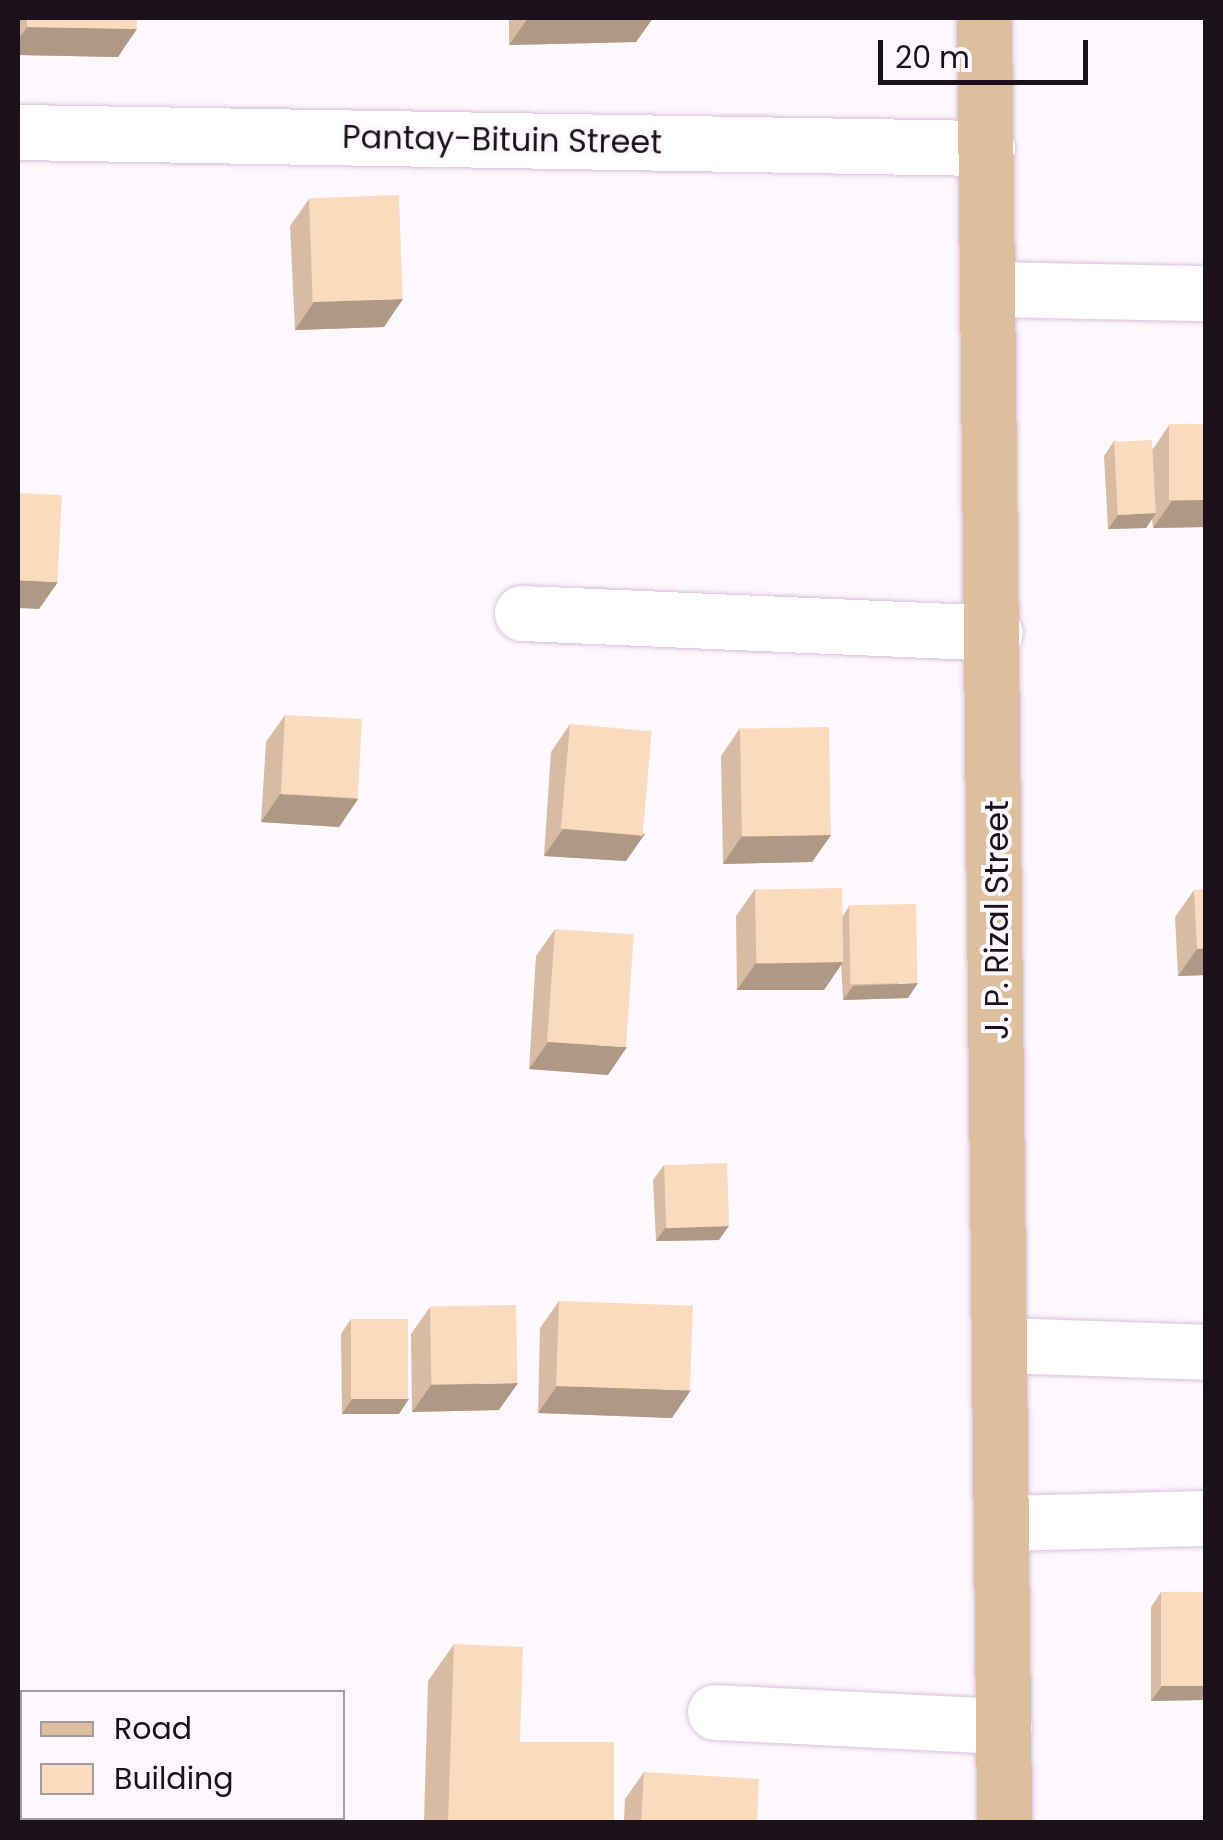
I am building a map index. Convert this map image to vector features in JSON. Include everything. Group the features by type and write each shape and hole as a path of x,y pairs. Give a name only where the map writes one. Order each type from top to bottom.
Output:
{"main road":[{"name":"J. P. Rizal Street","path":"984,18 994,634 1004,1822"}],"street":[{"name":"Pantay-Bituin Street","path":"18,132 987,148"},
{"path":"990,289 1206,292"},
{"path":"522,614 994,634"},
{"path":"1000,1344 1206,1352"},
{"path":"1001,1523 1206,1518"},
{"path":"715,1712 1004,1726"}],"building":[{"path":"27,18 137,18 137,29 27,27"},
{"path":"399,195 403,299 313,302 309,198"},
{"path":"1169,424 1206,424 1206,500 1169,500"},
{"path":"1152,440 1156,513 1118,515 1114,442"},
{"path":"18,493 62,495 57,582 18,580"},
{"path":"285,715 362,719 358,798 281,794"},
{"path":"570,724 652,731 643,836 561,829"},
{"path":"829,727 831,835 742,837 740,729"},
{"path":"842,888 843,962 756,964 755,890"},
{"path":"1206,889 1206,948 1197,949 1194,890"},
{"path":"916,904 917,983 850,984 849,905"},
{"path":"555,929 634,935 626,1047 547,1042"},
{"path":"727,1163 729,1226 666,1228 664,1165"},
{"path":"559,1301 693,1306 690,1391 556,1386"},
{"path":"516,1305 517,1383 431,1384 430,1307"},
{"path":"351,1319 408,1319 408,1399 351,1399"},
{"path":"1161,1592 1206,1592 1206,1686 1161,1686"},
{"path":"454,1644 523,1647 520,1742 614,1742 614,1822 448,1822"},
{"path":"644,1772 759,1779 757,1822 641,1822"}]}
